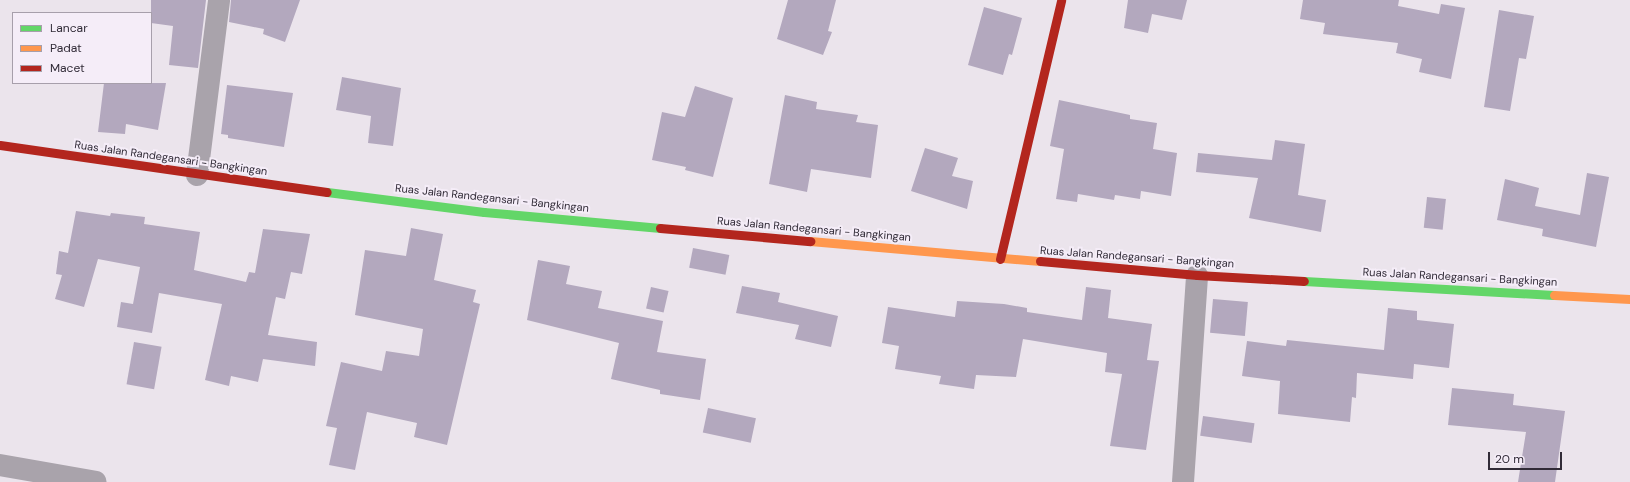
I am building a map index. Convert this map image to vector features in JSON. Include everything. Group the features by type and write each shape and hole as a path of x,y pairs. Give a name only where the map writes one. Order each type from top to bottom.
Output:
{"main road":[{"path":"1000,259 1061,0"},
{"name":"Ruas Jalan Randegansari - Bangkingan","path":"0,145 197,175 484,212 1000,259 1197,275 1630,299"}],"street":[{"path":"197,175 220,0"},
{"path":"1183,482 1197,275"},
{"path":"0,465 96,482"}],"building":[{"path":"151,0 206,0 198,68 169,65 173,26 152,23"},
{"path":"231,0 300,0 285,42 263,34 264,29 229,22"},
{"path":"788,0 836,0 828,31 832,32 823,55 777,39"},
{"path":"1128,0 1187,0 1182,20 1152,14 1148,33 1124,28"},
{"path":"1303,0 1399,0 1398,6 1439,14 1441,4 1465,8 1451,79 1419,72 1422,59 1396,53 1398,43 1323,34 1325,23 1300,19"},
{"path":"984,7 1022,18 1012,55 1009,54 1003,75 968,65"},
{"path":"1499,10 1534,16 1526,59 1519,58 1510,111 1484,107"},
{"path":"342,77 401,88 393,146 368,143 371,116 336,110"},
{"path":"166,83 158,130 126,124 125,134 98,132 104,84"},
{"path":"227,85 293,93 284,147 228,138 228,135 221,134"},
{"path":"695,86 733,98 713,177 685,170 686,167 652,160 662,112 685,117"},
{"path":"785,95 817,102 816,109 858,115 856,122 878,125 871,178 811,169 807,192 769,184"},
{"path":"1059,100 1130,115 1130,119 1157,123 1153,149 1177,153 1171,196 1141,191 1140,199 1115,195 1114,200 1078,194 1077,202 1056,199 1064,149 1050,146"},
{"path":"1275,140 1305,144 1298,195 1326,200 1321,232 1249,218 1258,178 1196,172 1198,153 1272,160"},
{"path":"925,148 958,158 952,176 973,181 967,209 911,191"},
{"path":"1587,173 1609,177 1596,247 1542,236 1543,229 1497,220 1505,179 1539,188 1535,206 1580,215"},
{"path":"1427,197 1446,199 1443,230 1424,228"},
{"path":"76,211 110,216 111,213 145,217 144,224 200,232 194,270 246,282 249,272 255,273 263,229 310,234 302,274 291,272 285,299 276,297 268,335 317,342 315,366 263,359 258,382 231,376 229,386 205,380 222,304 159,293 152,333 117,327 121,302 133,304 140,267 98,259 84,307 55,299 62,275 56,274 59,251 68,253"},
{"path":"411,228 443,234 434,280 476,290 473,302 480,304 447,445 414,437 417,423 367,412 355,470 329,465 337,428 326,426 341,362 382,371 386,351 419,356 423,329 355,315 365,250 406,256"},
{"path":"693,248 729,255 726,275 689,268"},
{"path":"538,260 570,266 566,284 602,291 598,308 663,321 657,352 706,359 700,400 660,394 660,390 611,379 619,343 527,320"},
{"path":"742,286 780,293 778,302 838,316 831,347 795,339 799,325 736,313"},
{"path":"651,287 669,291 664,312 646,308"},
{"path":"1086,287 1111,290 1108,318 1152,324 1147,360 1159,361 1146,450 1110,446 1122,374 1105,372 1107,353 1023,339 1016,377 976,375 974,389 939,384 941,376 895,369 899,346 882,343 888,307 955,317 957,301 1004,304 1027,308 1027,312 1082,320"},
{"path":"1213,299 1248,302 1245,336 1210,333"},
{"path":"1388,308 1417,311 1417,320 1454,324 1449,368 1414,364 1413,379 1357,373 1356,398 1352,397 1350,422 1278,414 1280,381 1242,376 1247,341 1286,346 1287,340 1384,350"},
{"path":"134,342 162,347 154,389 127,384"},
{"path":"1452,388 1514,394 1513,405 1565,411 1555,482 1518,482 1526,432 1448,425"},
{"path":"708,408 756,418 751,443 703,432"},
{"path":"1203,416 1254,423 1252,443 1200,436"}],"traffic: fast":[{"path":"327,192 484,212 660,228"},
{"path":"1304,281 1554,295"}],"traffic: slow":[{"path":"810,241 1040,261"},
{"path":"1554,295 1630,299"}],"traffic: jam":[{"path":"1000,259 1061,0"},
{"path":"0,145 327,192"},
{"path":"660,228 810,241"},
{"path":"1040,261 1197,275 1304,281"}]}
